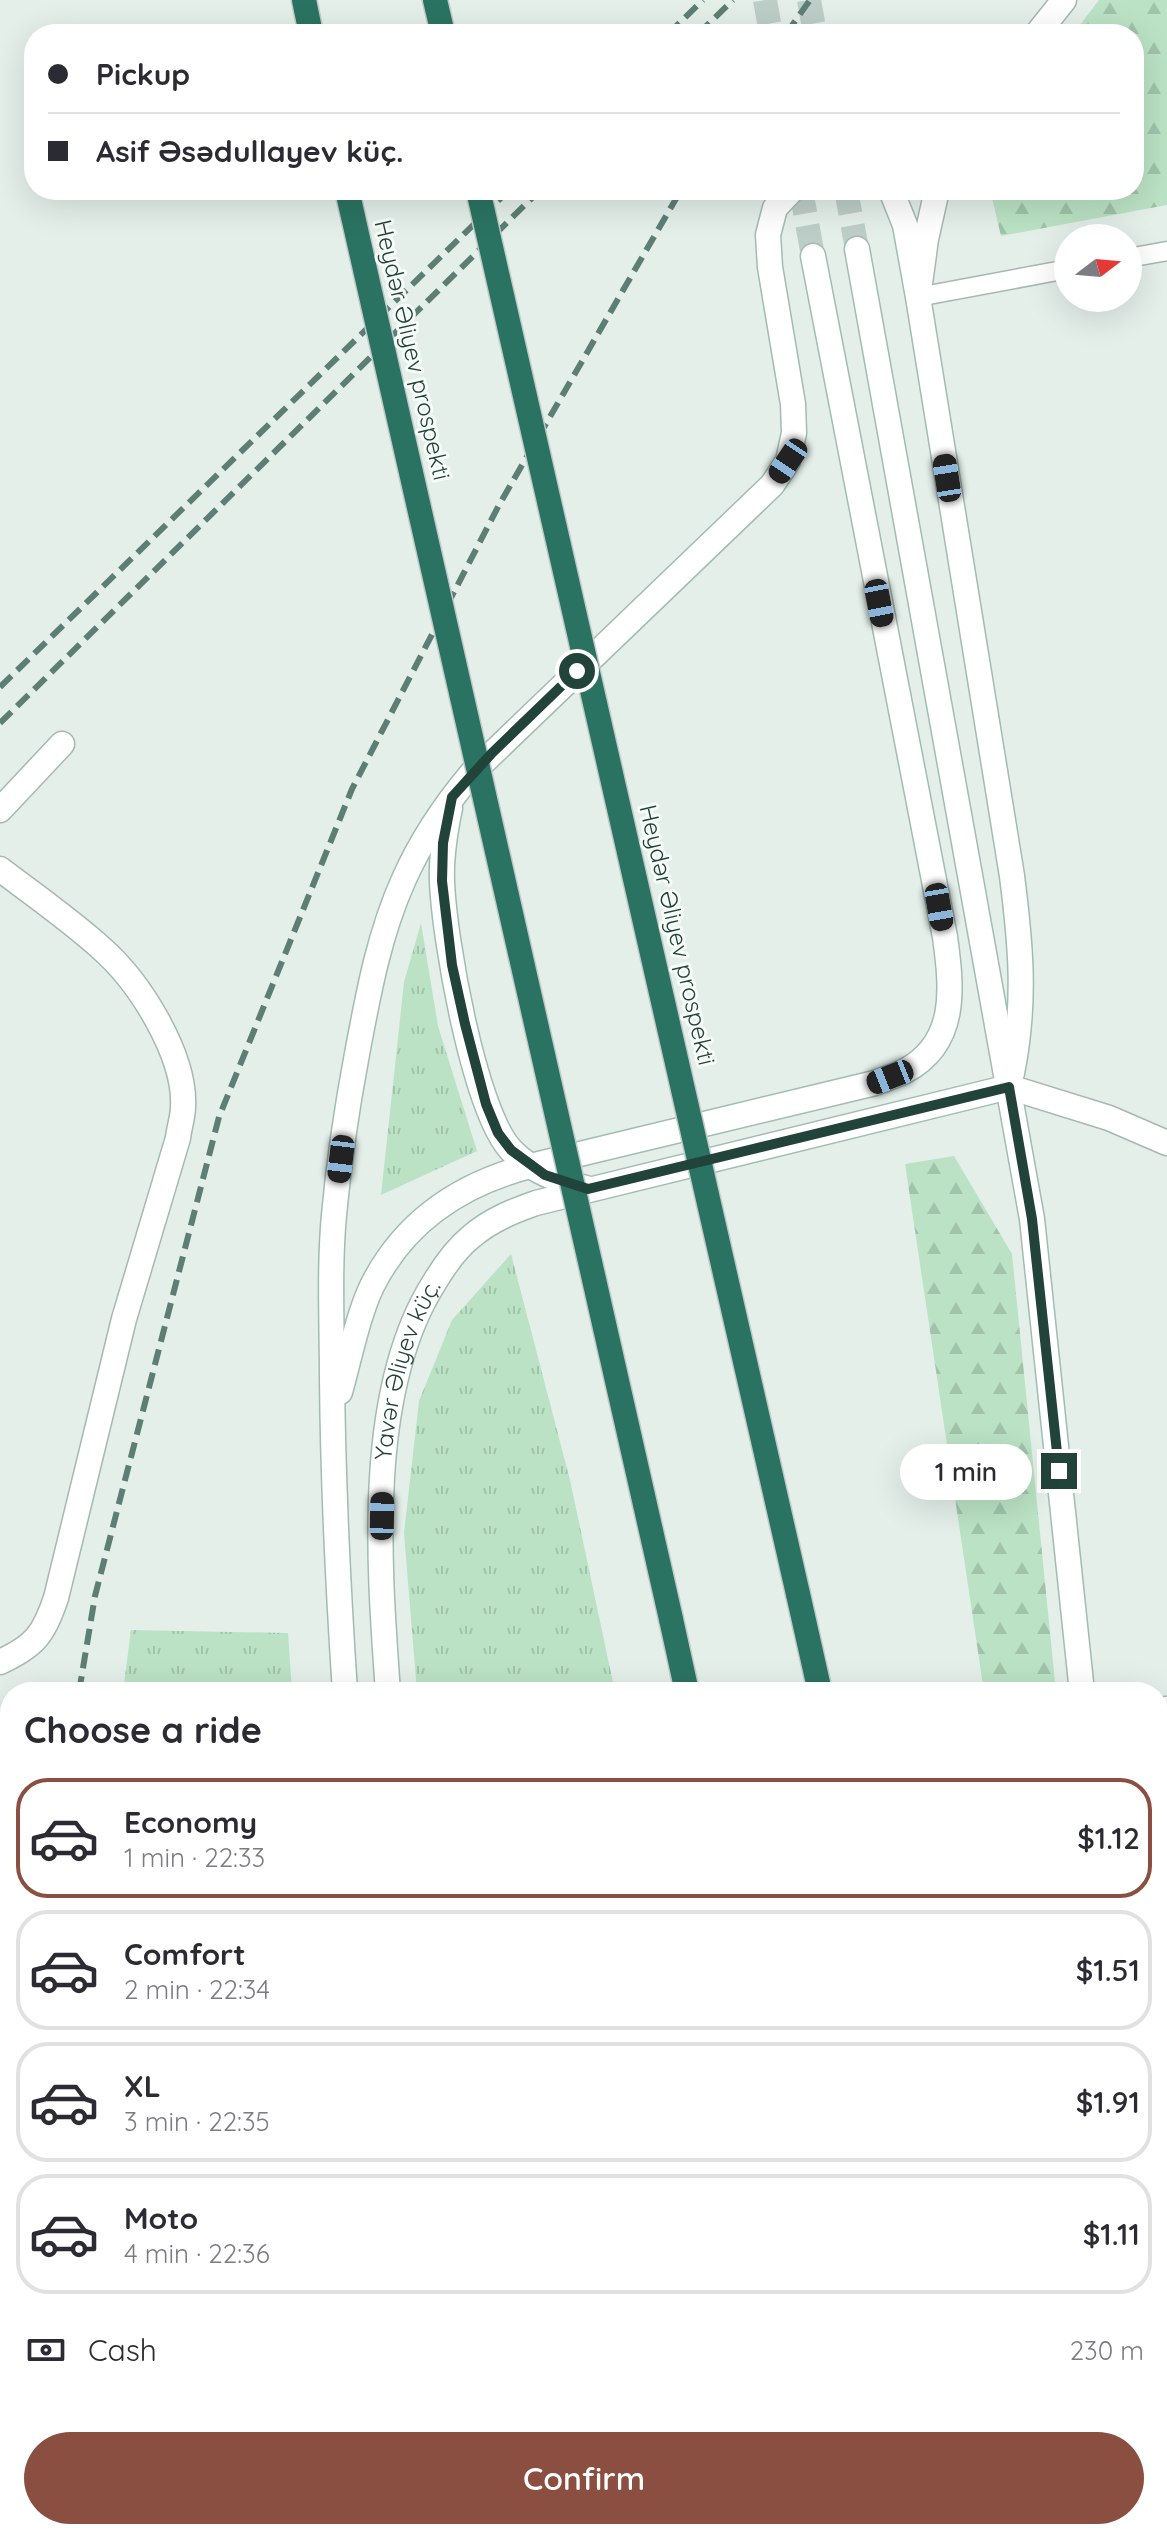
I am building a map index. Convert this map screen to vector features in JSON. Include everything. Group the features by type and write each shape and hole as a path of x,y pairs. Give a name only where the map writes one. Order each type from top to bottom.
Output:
{"highway":[{"path":"304,0 309,24"},
{"path":"435,0 441,24"},
{"name":"Heydər Əliyev prospekti","path":"349,200 685,1682"},
{"name":"Heydər Əliyev prospekti","path":"480,200 818,1682"}],"main road":[{"path":"1045,24 1064,0"},
{"path":"344,1682 333,1418 334,1217 348,1102 366,1004 383,938 400,889 424,840 452,797 512,732 772,485 788,461 794,433 793,404 770,267 768,235 775,208 783,200"},
{"path":"895,200 905,225 918,297 1010,860 1021,950 1022,998 1019,1040 1009,1087"},
{"path":"918,297 935,200"},
{"path":"857,249 1032,1219 1081,1682"},
{"path":"333,1418 371,1287 414,1226 467,1188 497,1174 875,1083 905,1071 928,1055 943,1029 950,1004 945,937 813,256"},
{"path":"0,810 62,744"},
{"path":"452,797 443,843 442,881 452,965 476,1070 492,1118 498,1133 511,1150 530,1166 563,1183 588,1189"},
{"path":"0,869 103,949 132,983 172,1049 181,1076 183,1108 178,1138 124,1319 51,1613 46,1627 22,1652 0,1662"},
{"path":"1009,1087 1109,1118 1167,1143"},
{"name":"Yavər Əliyev küç.","path":"387,1682 383,1624 383,1461 391,1394 406,1340 425,1296 444,1267 470,1237 499,1217 536,1203 1009,1087"}],"lane":[{"path":"1142,255 1167,251"},
{"path":"918,297 1054,272"}],"green space":[{"path":"1099,0 1167,0 1167,205 1001,236 992,200 1144,200 1144,24 1081,24"},
{"path":"421,923 438,1026 477,1151 381,1195 404,982"},
{"path":"954,1156 1012,1254 1055,1682 983,1682 905,1164"},
{"path":"511,1254 570,1480 613,1682 416,1682 404,1533 419,1401 452,1320"},
{"path":"131,1630 288,1633 291,1682 124,1682"}],"tunnel":[{"path":"765,0 769,24"},
{"path":"809,0 813,24"},
{"path":"803,200 813,256"},
{"path":"848,200 857,249"}],"railway":[{"path":"678,24 703,0"},
{"path":"708,24 733,0"},
{"path":"793,24 810,0"},
{"path":"0,687 499,200"},
{"path":"0,723 530,200"},
{"path":"81,1682 95,1596 219,1117 352,789 499,505 675,200"}],"route":[{"path":"577,671 512,732 452,797 443,843 442,881 452,965 476,1070 498,1133 511,1150 530,1166 563,1183 588,1189 1009,1087 1032,1219 1059,1471"}]}
